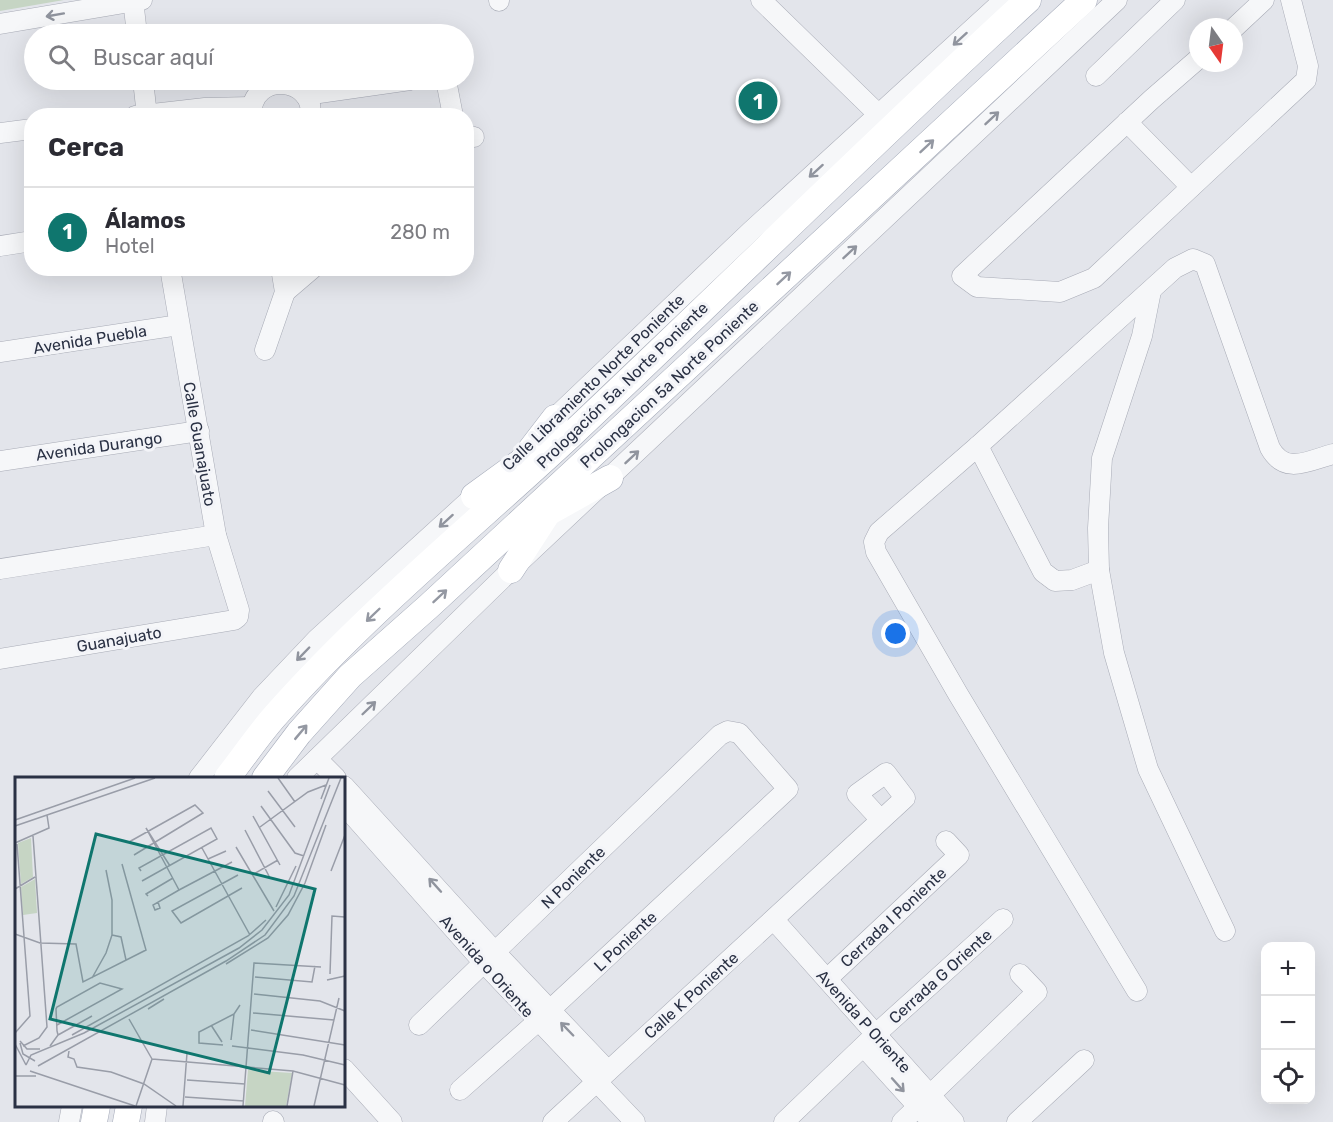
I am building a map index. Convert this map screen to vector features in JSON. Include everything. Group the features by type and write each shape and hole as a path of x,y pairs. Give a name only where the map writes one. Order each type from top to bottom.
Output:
{"main road":[{"name":"Prologación 5a. Norte Poniente","path":"228,777 273,718 328,658 407,582 482,503 564,425 1028,0"},
{"name":"Prolongacion 5a Norte Poniente","path":"266,777 300,733 350,676 501,540 1084,0"},
{"path":"482,503 520,463 564,425"},
{"path":"511,570 574,472"},
{"path":"501,540 610,478"},
{"path":"94,1122 97,1107"},
{"path":"126,1122 129,1107"}],"street":[{"path":"0,24 136,0 137,24"},
{"path":"761,0 857,94 872,120"},
{"name":"Calle Libramiento Norte Poniente","path":"564,425 751,231 1004,0"},
{"path":"332,777 310,771 511,570 1117,0"},
{"path":"1096,76 1175,0"},
{"path":"1243,20 1264,0"},
{"path":"1189,67 962,276 977,286 1060,292 1094,278 1306,80 1308,66 1291,0"},
{"path":"143,90 143,108"},
{"path":"252,108 258,92 262,90"},
{"path":"294,90 310,108"},
{"path":"314,108 376,90"},
{"path":"448,90 451,108"},
{"path":"204,108 222,108"},
{"path":"1127,122 1191,187"},
{"path":"0,133 24,130"},
{"path":"0,246 24,242"},
{"path":"1137,991 958,694 876,552 874,542 879,532 1175,268 1193,258 1205,264 1270,448 1276,459 1286,464 1301,463 1333,454"},
{"name":"Calle Guanajuato","path":"171,276 216,535 240,610 238,617"},
{"path":"265,350 285,292 282,276"},
{"path":"285,292 304,276"},
{"path":"1151,291 1142,336 1102,458 1098,528 1099,570 1114,653 1148,769 1225,931"},
{"name":"Avenida Puebla","path":"0,352 179,325"},
{"name":"Avenida Durango","path":"0,461 199,431"},
{"path":"978,446 1043,572 1055,581 1072,580 1099,570"},
{"path":"200,777 262,697 317,639 482,503"},
{"path":"0,568 216,535"},
{"name":"Guanajuato","path":"0,659 234,620 238,617"},
{"name":"N Poniente","path":"419,1025 720,735 728,731 739,734 788,789"},
{"name":"Avenida o Oriente","path":"345,787 489,958"},
{"name":"L Poniente","path":"460,1090 544,1016 788,789"},
{"name":"Avenida o Oriente","path":"345,807 602,1076 635,1122"},
{"name":"Calle K Poniente","path":"553,1122 881,820"},
{"name":"Cerrada I Poniente","path":"827,979 952,848"},
{"name":"Cerrada G Oriente","path":"784,1122 1003,919"},
{"name":"Avenida P Oriente","path":"774,920 827,979 870,1040 924,1101 954,1122"},
{"path":"902,1122 1037,992 1020,974"},
{"path":"1017,1122 1084,1060"},
{"path":"345,1070 381,1118"},
{"name":"Avenida P Oriente","path":"924,1101 932,1122"},
{"path":"69,1122 72,1107"},
{"path":"154,1122 157,1107"}],"green space":[{"path":"0,0 64,0 0,11"}],"place":[{"name":"Álamos","path":"758,101"}]}
